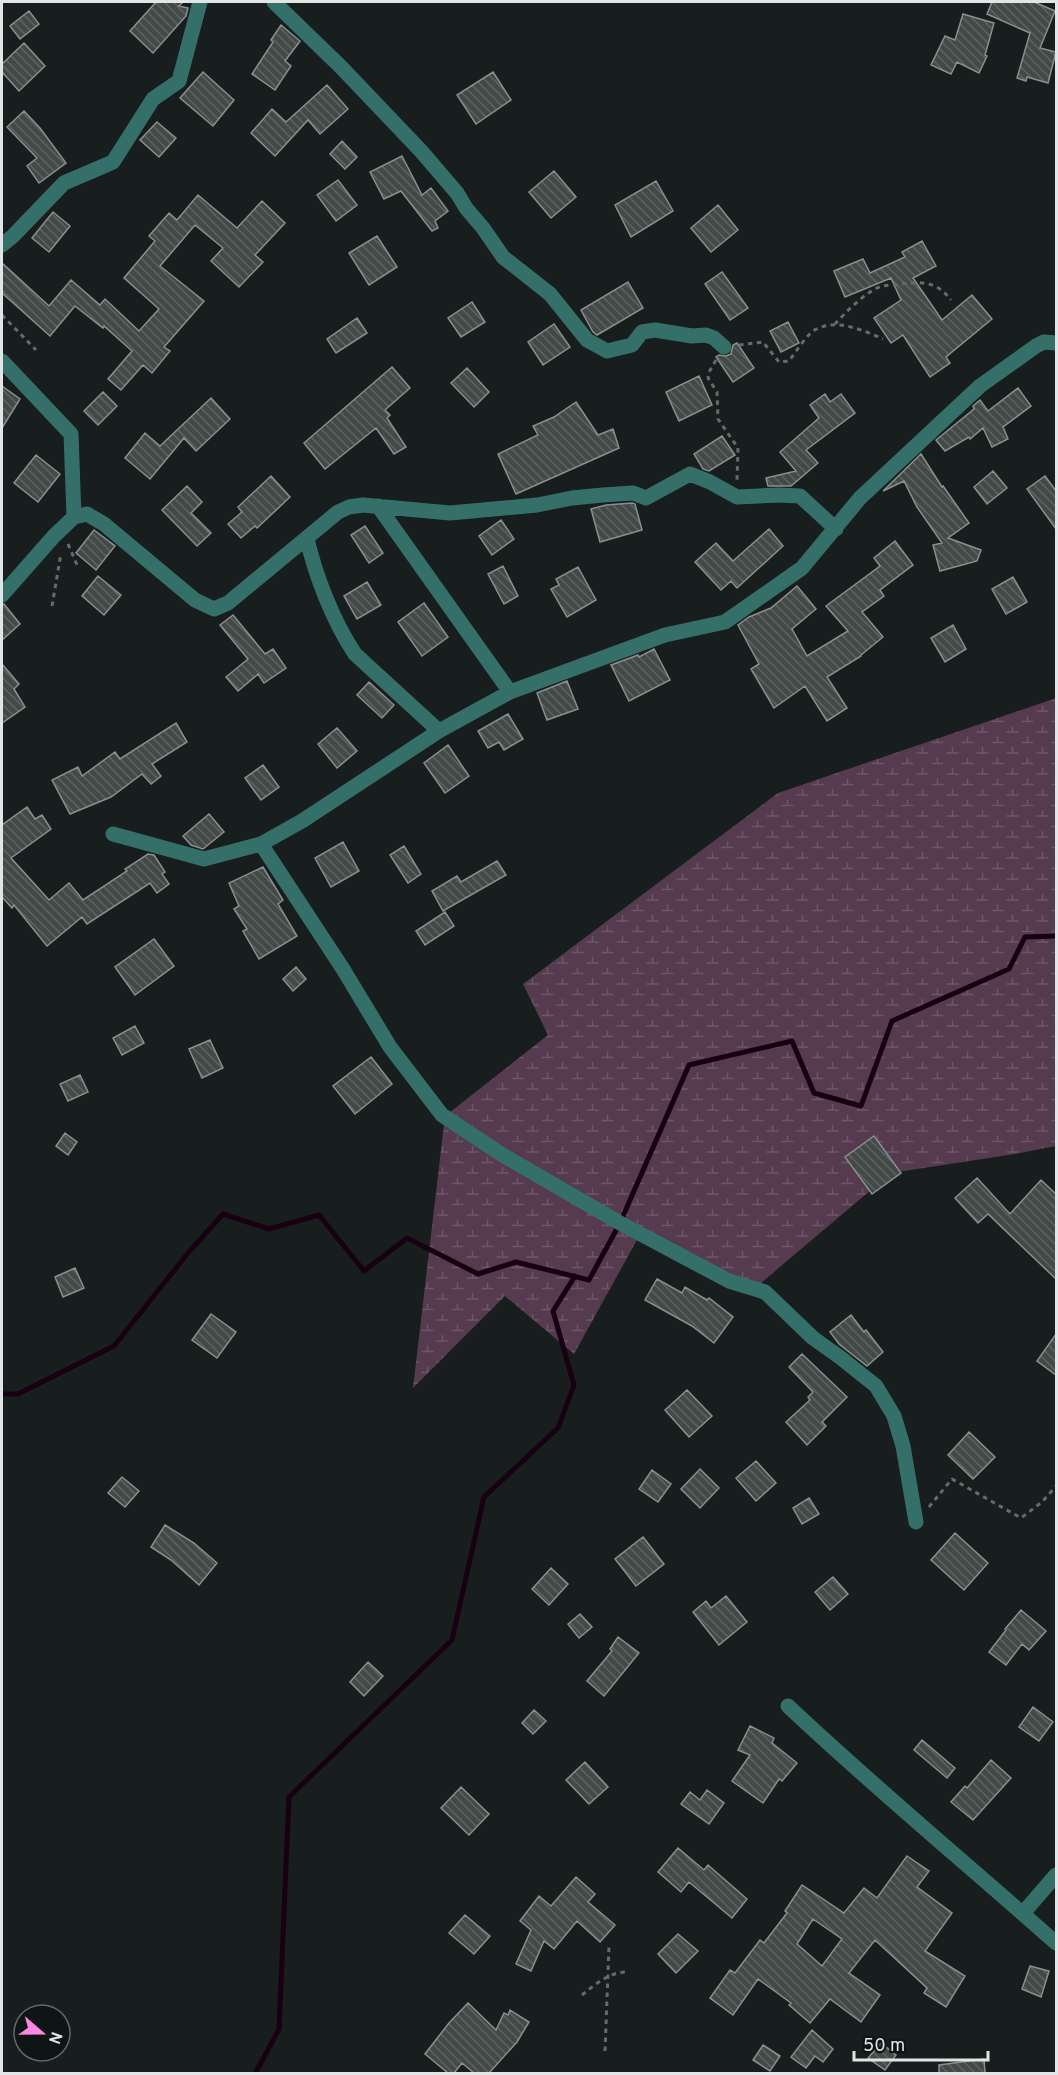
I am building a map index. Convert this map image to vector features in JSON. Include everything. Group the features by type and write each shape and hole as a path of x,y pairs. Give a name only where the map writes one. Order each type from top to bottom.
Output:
{"street":[{"path":"2,245 64,183 113,162 153,99 179,81 200,2"},
{"path":"274,2 341,67 421,151 457,193 465,208 483,228 503,257 550,294 587,340 607,351 632,345 642,332 655,330 686,335 706,335 724,346"},
{"path":"112,834 204,859 261,844 312,815 439,731 510,692 665,635 725,622 802,568 860,498 980,386 1036,346 1044,342 1056,343"},
{"path":"2,361 71,434 74,518"},
{"path":"2,596 54,536 74,518 87,514 104,524 195,600 214,609 228,603 338,512 349,507 378,506 450,513 537,505 603,495 633,493 646,498 690,474 737,497 800,496 836,529"},
{"path":"378,506 510,692"},
{"path":"307,539 314,568 345,639 365,664 439,731"},
{"path":"261,844 343,969 390,1047 442,1115 501,1154 620,1223 729,1281 765,1292 813,1338 876,1386 894,1416 903,1446 916,1522"},
{"path":"788,1706 898,1806 1054,1938"},
{"path":"1024,1912 1056,1875"}],"path":[{"path":"835,324 849,308 881,286 910,282 931,284 946,293 951,300"},
{"path":"2,315 36,350"},
{"path":"737,497 738,448 718,419 717,392 708,378 724,346 763,342 779,362 789,361 813,331 835,324 854,328 882,339"},
{"path":"52,606 62,548"},
{"path":"916,1522 952,1479 1021,1518 1042,1502 1056,1486"},
{"path":"605,2051 609,1946"},
{"path":"582,1995 616,1972 629,1972"}],"green space":[{"path":"1056,698 1056,1146 891,1173 755,1288 643,1229 574,1354 505,1296 413,1388 445,1116 548,1035 523,984 778,793"}],"building":[{"path":"156,2 183,2 179,6 188,8 186,16 153,53 130,31"},
{"path":"992,2 1034,2 1055,11 1040,48 1056,52 1048,83 1027,77 1026,81 1017,78 1030,33 987,14"},
{"path":"29,11 39,24 20,39 10,26"},
{"path":"963,14 994,23 985,55 987,56 979,73 957,62 951,74 931,65 945,36 955,40"},
{"path":"281,25 300,41 285,61 291,66 275,90 252,74"},
{"path":"24,43 45,66 19,91 2,72 2,64"},
{"path":"203,72 234,100 213,126 180,98"},
{"path":"493,72 511,100 476,124 457,95"},
{"path":"327,85 348,109 320,134 308,120 275,156 251,133 272,109 286,122"},
{"path":"24,111 66,163 39,183 27,166 37,158 7,127"},
{"path":"157,122 176,138 159,157 140,140"},
{"path":"342,141 357,157 345,169 330,154"},
{"path":"402,156 422,195 431,188 448,211 435,221 438,228 432,231 401,191 384,199 370,172"},
{"path":"554,171 576,197 551,218 529,192"},
{"path":"338,180 357,205 336,221 317,195"},
{"path":"656,181 673,211 631,237 615,205"},
{"path":"198,195 237,228 262,201 285,223 255,255 263,262 239,287 211,261 223,248 195,225 160,266 204,301 164,347 170,351 152,373 143,365 121,390 108,379 132,351 104,326 103,328 75,306 50,336 2,293 2,263 49,306 71,280 100,305 105,299 139,331 159,309 124,278 155,241 149,236 169,213 177,220"},
{"path":"718,205 738,230 711,252 691,228"},
{"path":"53,212 70,226 49,252 32,238"},
{"path":"377,236 397,267 369,285 349,253"},
{"path":"922,241 936,266 913,278 942,320 972,295 992,319 946,357 950,363 930,377 903,335 891,343 874,318 901,300 891,278 845,297 834,271 863,259 870,273 905,257 902,252"},
{"path":"722,272 748,308 730,320 705,284"},
{"path":"628,282 643,308 597,335 581,310"},
{"path":"472,302 485,322 461,337 448,318"},
{"path":"357,318 367,333 336,353 327,339"},
{"path":"788,322 799,343 781,352 770,331"},
{"path":"554,324 570,347 543,365 528,342"},
{"path":"737,343 754,368 733,382 716,357 731,354 733,345"},
{"path":"392,367 410,388 385,410 390,415 387,418 406,447 394,454 376,428 325,469 304,443"},
{"path":"467,368 489,392 474,407 451,383"},
{"path":"699,376 712,405 679,421 666,392"},
{"path":"2,386 20,399 2,428"},
{"path":"1018,388 1031,406 1003,427 1008,439 992,447 983,428 970,439 969,437 945,451 936,440 974,409 973,406 980,400 988,411"},
{"path":"103,392 117,406 98,425 84,411"},
{"path":"825,394 830,402 841,394 855,413 806,450 818,463 791,486 768,486 766,478 796,471 780,452 819,418 810,405"},
{"path":"211,398 230,419 196,451 184,438 150,479 125,458 145,433 160,446"},
{"path":"576,402 598,435 613,429 619,448 516,494 498,454 538,435 533,426 554,417"},
{"path":"722,436 735,455 709,471 703,469 694,454"},
{"path":"921,454 969,523 948,538 981,550 977,561 940,571 933,545 942,543 917,507 904,481 883,491"},
{"path":"36,455 60,474 38,502 14,483"},
{"path":"993,471 1007,488 987,504 974,487"},
{"path":"271,476 290,497 257,528 255,526 241,538 228,524 242,512 238,507"},
{"path":"1045,476 1056,491 1056,529 1027,489"},
{"path":"187,486 202,502 191,513 211,533 197,546 162,510"},
{"path":"635,504 642,530 600,542 591,509"},
{"path":"501,520 514,539 492,555 479,536"},
{"path":"365,526 383,553 369,563 351,535"},
{"path":"769,529 783,546 737,588 731,581 721,590 695,562 716,543 733,561"},
{"path":"94,530 115,546 96,570 76,553"},
{"path":"895,541 913,565 880,590 884,596 862,612 883,637 861,656 827,677 847,708 827,721 805,686 774,708 751,669 759,664 738,625 749,617 771,608 797,586 816,609 792,629 807,656 848,631 826,606 880,566 874,558"},
{"path":"503,566 518,596 504,604 488,574"},
{"path":"578,567 596,600 567,617 551,589 559,585 556,579"},
{"path":"98,576 121,595 104,615 82,596"},
{"path":"1013,577 1027,602 1006,614 992,589"},
{"path":"367,582 381,605 357,619 344,596"},
{"path":"424,603 448,637 422,656 398,622"},
{"path":"4,604 20,624 2,640 2,605"},
{"path":"233,615 265,654 273,649 286,668 264,683 258,674 238,691 226,677 248,659 220,625"},
{"path":"953,625 966,649 945,662 931,638"},
{"path":"654,649 670,680 629,701 611,665 638,655 639,657"},
{"path":"2,664 19,684 14,689 25,707 2,723"},
{"path":"567,681 578,709 547,720 537,693"},
{"path":"369,682 394,705 382,718 357,695"},
{"path":"508,714 523,739 504,750 499,742 488,748 478,731"},
{"path":"176,723 187,742 152,764 161,776 151,784 142,774 111,797 70,814 52,780 78,767 82,776 115,752 120,759"},
{"path":"337,728 357,751 337,768 318,744"},
{"path":"448,745 469,776 445,793 424,763"},
{"path":"263,765 279,787 261,800 245,778"},
{"path":"27,807 35,819 42,815 51,829 11,858 49,900 69,883 83,900 148,854 154,855 165,872 162,874 169,884 157,893 150,883 87,924 82,917 47,946 14,905 12,908 2,897 2,825"},
{"path":"209,814 224,832 203,849 191,845 183,836"},
{"path":"343,842 359,871 331,887 315,858"},
{"path":"404,846 421,874 408,883 390,855"},
{"path":"497,861 506,875 443,911 432,891 457,876 461,882"},
{"path":"263,867 283,900 278,904 297,936 259,959 243,931 247,929 234,909 239,906 229,883"},
{"path":"445,912 454,926 425,945 416,931"},
{"path":"154,939 174,966 135,995 115,967"},
{"path":"296,967 306,979 293,991 283,979"},
{"path":"135,1026 144,1043 122,1055 113,1038"},
{"path":"210,1040 223,1068 202,1078 189,1049"},
{"path":"371,1057 392,1084 355,1114 333,1086"},
{"path":"80,1075 88,1092 68,1101 60,1084"},
{"path":"65,1133 77,1142 68,1155 56,1146"},
{"path":"874,1136 901,1173 872,1194 845,1157"},
{"path":"977,1178 1010,1214 1041,1180 1056,1194 1056,1279 988,1214 978,1223 955,1198"},
{"path":"75,1268 84,1288 63,1297 55,1277"},
{"path":"657,1279 682,1293 685,1287 707,1300 709,1298 733,1317 714,1343 692,1326 645,1300"},
{"path":"211,1314 236,1332 217,1358 192,1340"},
{"path":"851,1315 883,1352 867,1366 839,1344 830,1332"},
{"path":"1056,1334 1056,1375 1037,1361"},
{"path":"802,1354 847,1397 822,1422 826,1426 807,1445 786,1422 810,1400 808,1397 813,1392 789,1367"},
{"path":"687,1390 712,1416 689,1437 665,1410"},
{"path":"969,1432 995,1457 973,1479 948,1455"},
{"path":"756,1461 776,1483 756,1501 736,1478"},
{"path":"700,1469 719,1488 700,1508 681,1489"},
{"path":"652,1470 671,1484 658,1502 639,1489"},
{"path":"122,1477 139,1491 125,1507 108,1493"},
{"path":"809,1498 819,1514 802,1524 793,1508"},
{"path":"165,1525 194,1543 217,1563 199,1585 171,1560 151,1547"},
{"path":"955,1533 988,1563 964,1590 931,1560"},
{"path":"643,1537 664,1564 636,1586 615,1559"},
{"path":"551,1568 568,1584 549,1605 532,1589"},
{"path":"833,1577 848,1594 830,1610 815,1592"},
{"path":"726,1596 747,1622 719,1645 693,1612 706,1601 711,1608"},
{"path":"1021,1610 1046,1631 1029,1650 1022,1644 1006,1665 989,1652"},
{"path":"580,1614 592,1627 579,1638 568,1624"},
{"path":"618,1637 639,1653 604,1696 587,1681 612,1651 610,1649"},
{"path":"368,1662 383,1676 364,1696 350,1682"},
{"path":"1033,1707 1053,1722 1039,1741 1019,1727"},
{"path":"534,1710 546,1721 533,1734 522,1723"},
{"path":"750,1726 774,1738 772,1743 797,1763 782,1781 779,1779 763,1803 732,1781 750,1755 738,1750"},
{"path":"922,1740 955,1768 947,1778 914,1750"},
{"path":"991,1760 1011,1778 973,1820 951,1802 965,1786 967,1788"},
{"path":"585,1762 608,1787 589,1804 566,1780"},
{"path":"461,1787 489,1814 469,1835 441,1808"},
{"path":"707,1790 724,1803 709,1824 681,1804 690,1792 700,1800"},
{"path":"678,1848 704,1870 708,1865 747,1899 732,1918 689,1882 681,1892 658,1872"},
{"path":"907,1856 929,1871 917,1887 952,1913 925,1951 965,1976 946,2007 924,1993 927,1988 875,1940 849,1973 880,1995 861,2022 830,1999 810,2023 789,2005 791,2003 758,1979 733,2015 710,1998 730,1970 735,1973 760,1940 764,1943 787,1913 785,1911 802,1885 844,1913 864,1888 877,1898","holes":["813,1919 842,1939 822,1966 797,1944"]},
{"path":"576,1877 595,1894 588,1902 615,1925 600,1942 577,1921 554,1949 544,1941 531,1971 516,1964 531,1930 520,1921 539,1896 551,1906"},
{"path":"465,1915 490,1936 474,1954 449,1933"},
{"path":"678,1934 698,1951 676,1973 658,1954"},
{"path":"1030,1966 1049,1971 1041,1997 1022,1989"},
{"path":"468,2003 496,2030 504,2013 508,2015 510,2010 529,2022 517,2042 489,2073 474,2073 462,2063 454,2073 448,2073 425,2054"},
{"path":"812,2030 833,2049 823,2062 815,2056 806,2068 791,2057"},
{"path":"881,2043 896,2055 885,2070 868,2058"},
{"path":"763,2045 780,2056 770,2071 753,2060"},
{"path":"984,2059 985,2073 939,2073 939,2065"}],"waterway":[{"path":"2,1394 18,1394 114,1346 188,1253 223,1214 269,1229 319,1215 364,1271 407,1238 478,1274 516,1262 589,1280 620,1223 689,1065 792,1041 814,1093 861,1106 892,1021 1009,969 1025,937 1056,936"},
{"path":"255,2074 279,2029 289,1797 452,1640 484,1497 558,1428 574,1385 553,1311 575,1276"}]}
